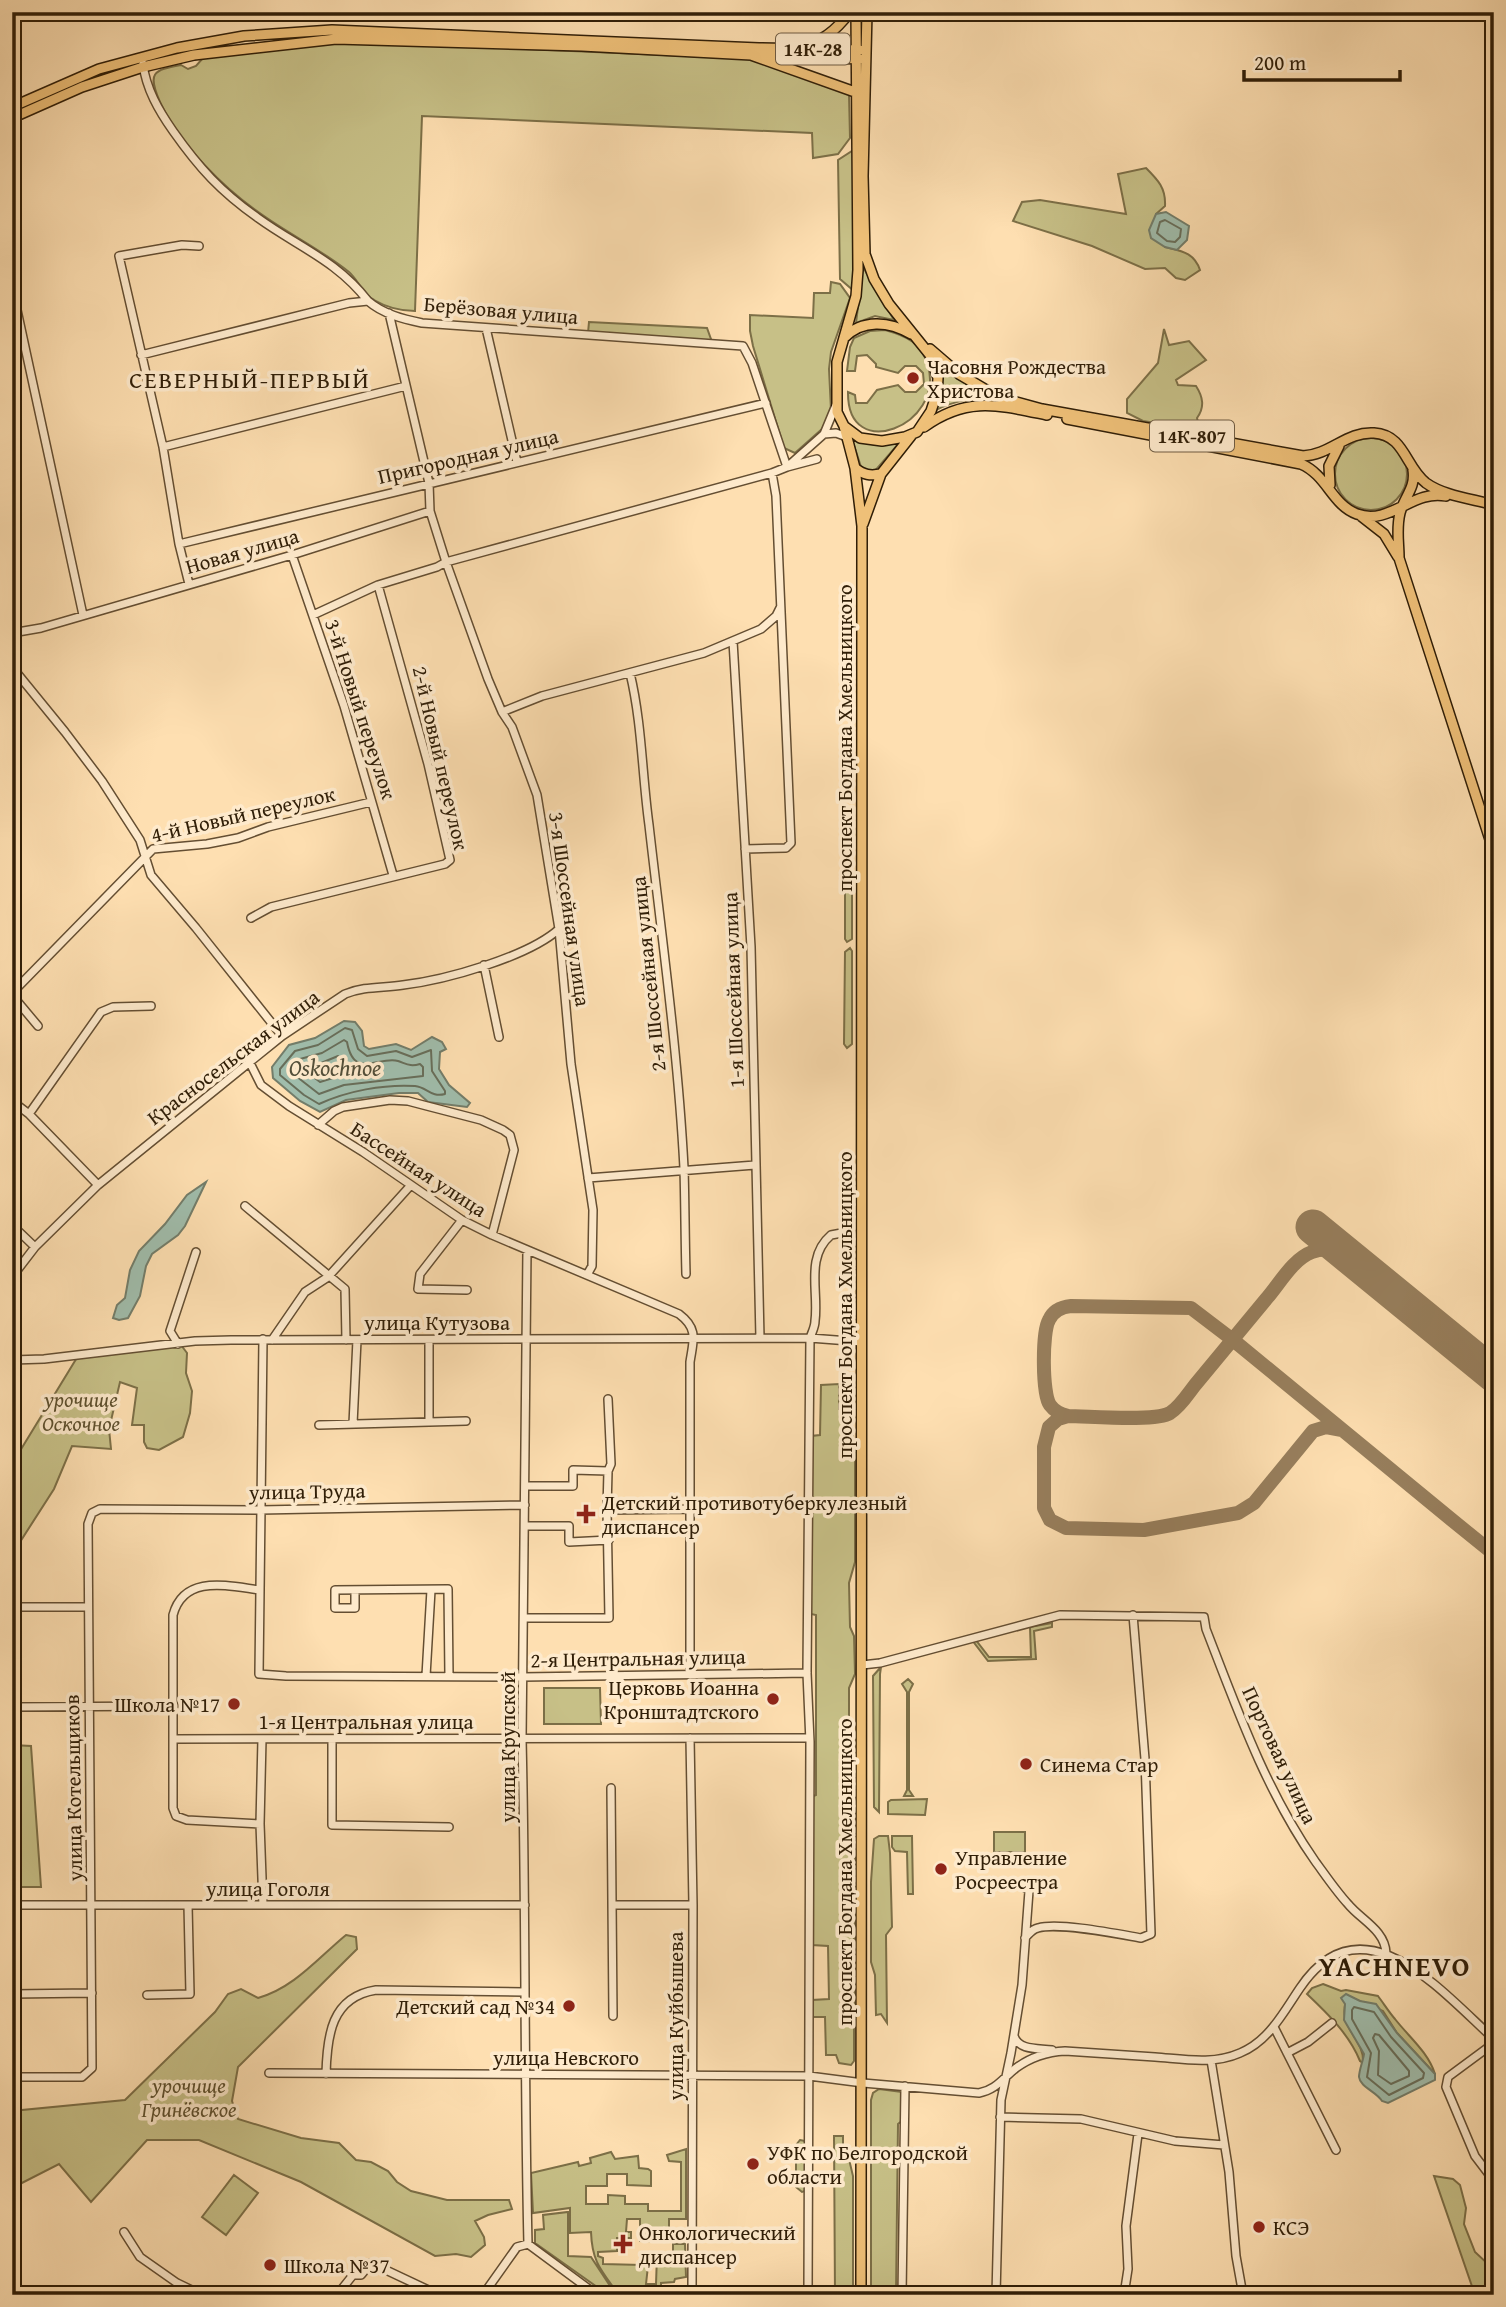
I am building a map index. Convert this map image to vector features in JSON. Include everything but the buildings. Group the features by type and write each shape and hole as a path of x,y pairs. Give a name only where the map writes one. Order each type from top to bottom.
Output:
{"main road":[{"path":"755,52 811,44 841,25 850,12"},
{"name":"14К-28","path":"842,339 856,296 858,270 856,12"},
{"name":"14К-28","path":"867,12 863,176 865,254 874,279 889,303 921,341"},
{"name":"14К-28","path":"12,107 76,78 142,56 244,36 332,30 755,52"},
{"name":"14К-28","path":"12,118 82,87 143,67 194,55 337,38 868,55"},
{"path":"755,52 855,92"},
{"path":"878,324 903,330 921,341 934,362 938,388 931,411 914,433 888,441 871,441 856,436 839,419 836,404 835,370 842,339 854,329 878,324"},
{"name":"14К-807","path":"921,341 959,373 998,397 1042,408 1296,456 1317,454 1360,433 1378,433 1397,442 1413,468 1429,485 1494,507"},
{"name":"14К-807","path":"914,433 947,412 968,406 994,405 1294,461 1314,470 1343,506 1360,516 1379,516 1401,509 1415,499 1436,495 1494,507"},
{"path":"844,426 847,438"},
{"name":"проспект Богдана Хмельницкого","path":"862,526 881,474 914,433"},
{"name":"проспект Богдана Хмельницкого","path":"847,438 855,468 862,526 861,2295"},
{"path":"1332,490 1329,466 1340,444"},
{"path":"855,468 863,474 881,474"},
{"path":"1413,468 1410,493 1401,509 1397,535 1399,558 1494,852"},
{"path":"1360,516 1384,534 1399,558"}],"street":[{"name":"Берёзовая улица","path":"142,56 151,95 163,117 216,186 257,218 334,265 376,308 422,323 743,345 766,403"},
{"path":"189,584 179,544 163,447 118,257 182,245 199,246"},
{"path":"12,287 83,615"},
{"path":"141,355 349,303 368,301"},
{"path":"389,313 429,482 430,512 446,562"},
{"path":"486,328 517,462"},
{"path":"163,447 406,386"},
{"path":"766,403 787,467"},
{"name":"Пригородная улица","path":"179,544 766,403"},
{"path":"787,467 824,433 836,404"},
{"path":"824,433 836,433 847,438"},
{"path":"313,615 378,584 446,562 817,459"},
{"path":"745,849 786,848 791,843 776,496 772,473"},
{"name":"Новая улица","path":"12,634 292,555 430,512"},
{"name":"3-й Новый переулок","path":"292,555 344,706 393,876"},
{"name":"3-я Шоссейная улица","path":"446,562 488,680 512,727 537,795 559,929 571,1064 588,1178 594,1236 592,1266 587,1275"},
{"name":"2-й Новый переулок","path":"251,918 271,907 445,864 451,857 378,584"},
{"path":"502,712 542,696 683,659 733,641 769,623 780,607"},
{"name":"1-я Шоссейная улица","path":"733,641 752,1002 760,1338"},
{"path":"12,667 102,781 139,840 151,875 282,1036"},
{"name":"2-я Шоссейная улица","path":"630,673 636,696 673,1030 684,1169 685,1274"},
{"name":"4-й Новый переулок","path":"12,994 153,849 238,838 268,827 371,802"},
{"name":"Красносельская улица","path":"12,1277 35,1247 98,1185 282,1036 356,989 418,983 484,965 550,937 559,929"},
{"path":"484,965 499,1037"},
{"path":"12,994 26,1015 38,1026"},
{"path":"29,1114 101,1012 113,1007 151,1006"},
{"name":"Бассейная улица","path":"248,1062 261,1085 462,1220 679,1314 689,1321 694,1338"},
{"path":"12,1101 29,1114 98,1185"},
{"path":"318,1125 343,1107 399,1101 481,1120 503,1130 510,1135 514,1150 492,1235"},
{"path":"588,1178 755,1165"},
{"path":"272,1340 305,1292 328,1277 411,1185"},
{"path":"245,1206 345,1289 346,1340"},
{"path":"462,1220 420,1274 418,1289 467,1290"},
{"path":"12,1225 35,1247"},
{"path":"808,2295 807,1673 810,1338 815,1322 818,1251 831,1235 847,1232"},
{"name":"улица Крупской","path":"527,1250 522,1738 528,2244"},
{"path":"178,1344 170,1331 196,1252"},
{"path":"690,1675 690,1362 694,1338"},
{"name":"улица Кутузова","path":"12,1360 44,1359 195,1341 263,1339 810,1338 862,1342"},
{"path":"260,1824 187,1820 176,1816 173,1808 173,1615 181,1596 189,1590 205,1585 260,1590 263,1339"},
{"path":"353,1424 357,1340"},
{"path":"429,1340 429,1422"},
{"path":"524,1618 609,1618 607,1510 608,1471 611,1464 608,1399"},
{"path":"319,1424 466,1421"},
{"path":"525,1486 573,1486 573,1470 608,1471"},
{"name":"улица Труда","path":"92,1513 100,1509 260,1510 525,1505"},
{"path":"607,1510 689,1509"},
{"name":"улица Котельщиков","path":"12,2077 82,2077 90,2072 92,2064 88,1524 92,1513"},
{"path":"524,1526 569,1526 569,1542 609,1541"},
{"path":"355,1590 449,1589 449,1676"},
{"name":"2-я Центральная улица","path":"260,1590 259,1674 523,1677 807,1673"},
{"path":"426,1676 431,1590"},
{"path":"12,1606 88,1607"},
{"path":"862,1665 1060,1615 1133,1615 1145,1759 1151,1934 1141,1938 1077,1928 1045,1927 1037,1928 1025,1938"},
{"name":"Портовая улица","path":"1133,1615 1204,1617 1206,1629 1249,1737 1286,1818 1349,1905 1381,1935 1387,1953 1422,1974 1494,2041"},
{"path":"12,1707 174,1706"},
{"name":"улица Куйбышева","path":"690,1738 693,1905 692,2295"},
{"name":"1-я Центральная улица","path":"174,1739 809,1738"},
{"path":"262,1739 260,1824 263,1905"},
{"path":"332,1739 332,1825 449,1827"},
{"path":"611,1788 613,2016"},
{"path":"996,2295 1000,2117 1014,2036 1025,1938 1029,1891 1024,1887"},
{"name":"улица Гоголя","path":"12,1905 524,1905"},
{"path":"147,1995 190,1994 188,1905"},
{"path":"612,1905 693,1905"},
{"path":"1014,2036 1017,2043 1023,2047 1211,2060 1246,2051 1262,2040 1274,2027 1309,1975 1333,1955 1354,1950 1387,1953"},
{"path":"326,2074 328,2041 334,2020 341,2009 363,1992 524,1992"},
{"path":"12,1994 92,1993"},
{"path":"1287,2053 1308,2042 1332,2023"},
{"path":"1274,2027 1336,2150"},
{"path":"1494,2041 1448,2077 1446,2087 1475,2156 1494,2181"},
{"path":"979,2093 992,2089 1025,2062 1041,2054 1063,2051"},
{"path":"1011,2053 1018,2060 1025,2062"},
{"path":"1211,2060 1224,2145 1236,2256 1244,2295"},
{"name":"улица Невского","path":"269,2073 809,2076 979,2093"},
{"path":"902,2295 905,2086"},
{"path":"992,2089 998,2092 1001,2103"},
{"path":"979,2093 991,2096 1001,2103"},
{"path":"1000,2117 1081,2119 1175,2141 1224,2145"},
{"path":"1124,2295 1128,2269 1126,2225 1138,2134"},
{"path":"124,2232 140,2257 177,2283 202,2295"},
{"path":"482,2295 517,2247 528,2244 597,2295"},
{"path":"337,2295 353,2275 361,2275 371,2263 439,2295"}],"green space":[{"path":"342,41 754,59 849,94 850,138 838,154 813,158 812,133 422,116 415,311 399,309 383,305 370,297 349,272 264,216 219,180 191,150 168,118 154,85 155,75 159,71 181,65 188,69 196,66 203,58"},
{"path":"852,151 855,153 854,291 840,279 838,160"},
{"path":"1146,168 1163,189 1165,206 1156,214 1165,247 1191,256 1200,270 1185,280 1176,278 1165,268 1145,269 1092,246 1013,221 1022,202 1040,200 1126,214 1118,174"},
{"path":"863,267 894,320 875,316 856,323"},
{"path":"831,282 840,284 850,298 831,352 831,410 822,429 795,453 784,448 753,346 750,315 813,318 814,293 830,293"},
{"path":"589,322 707,328 712,342 588,333"},
{"path":"1164,329 1169,345 1189,341 1206,360 1176,380 1178,385 1196,386 1202,398 1197,418 1200,430 1143,421 1127,413 1127,399 1158,363"},
{"path":"885,330 907,338 918,346 928,366 929,387 923,405 910,419 894,428 877,431 862,427 852,414 848,392 855,395 856,403 867,403 877,390 898,385 905,392 916,392 924,384 923,373 916,366 905,366 898,373 876,367 867,355 857,356 855,371 847,371 854,338 870,331"},
{"path":"940,362 995,399 965,400 936,410 943,388"},
{"path":"1364,438 1378,438 1397,448 1407,467 1407,481 1397,500 1378,510 1364,510 1345,500 1335,481 1335,467 1345,448"},
{"path":"852,439 875,445 900,442 874,472 862,470"},
{"path":"848,845 852,846 852,939 847,942 845,849"},
{"path":"850,948 852,1044 847,1048 844,1044 845,952"},
{"name":"урочище Оскочное","path":"181,1345 187,1353 186,1373 192,1391 190,1413 183,1437 159,1450 147,1448 144,1442 144,1425 132,1425 137,1388 120,1382 109,1429 111,1449 72,1446 54,1489 20,1542 12,1548 12,1464 78,1356"},
{"path":"839,1384 839,1409 848,1409 855,1447 855,1562 849,1583 855,1674 849,1688 849,1726 854,1735 854,2061 851,2065 839,2063 836,2055 826,2055 825,2017 812,2017 812,2000 829,1999 828,1946 812,1945 811,1797 816,1795 816,1615 811,1614 811,1436 820,1435 821,1385"},
{"path":"1052,1623 1052,1627 1034,1631 1036,1659 988,1661 972,1640 975,1639 989,1657 1031,1657 1030,1627"},
{"path":"881,1667 879,1812 874,1807 873,1676"},
{"path":"908,1679 913,1684 909,1692 909,1790 913,1796 904,1796 907,1790 907,1692 902,1684"},
{"path":"544,1688 600,1688 601,1724 544,1724"},
{"path":"12,1745 31,1746 41,1887 12,1887"},
{"path":"927,1799 925,1815 888,1814 888,1802 891,1800"},
{"path":"994,1832 1025,1832 1025,1852 994,1852"},
{"path":"888,1836 890,1853 892,1927 886,1935 887,2023 881,2014 876,2015 875,1975 871,1962 871,1882 874,1839"},
{"path":"892,1836 912,1836 913,1894 908,1894 907,1852 895,1851 892,1847"},
{"name":"урочище Гринёвское","path":"346,1935 356,1937 357,1949 238,2067 232,2101 238,2119 301,2138 339,2143 356,2160 371,2162 388,2171 397,2182 411,2191 447,2200 509,2200 512,2209 475,2221 484,2237 485,2245 471,2257 456,2254 435,2256 301,2182 199,2140 147,2140 91,2202 59,2164 12,2188 12,2111 125,2100 215,2012 228,1994 241,1989 258,1998 283,1987"},
{"path":"1323,1984 1341,1991 1378,1996 1423,2052 1435,2074 1397,2033 1383,2011 1348,1996 1345,2016 1360,2046 1363,2063 1360,2061 1344,2033 1307,1994 1312,1988"},
{"path":"879,2089 902,2092 903,2120 898,2124 896,2295 871,2295 871,2100 873,2093"},
{"path":"834,2136 843,2136 843,2155 848,2155 853,2176 853,2295 835,2295"},
{"path":"800,2140 805,2141 805,2191 802,2192 796,2187 796,2145"},
{"path":"686,2149 686,2219 669,2219 669,2231 686,2231 686,2242 640,2241 640,2219 627,2219 626,2232 631,2232 631,2238 617,2238 617,2251 598,2252 598,2256 603,2258 603,2264 642,2265 643,2256 649,2257 646,2284 656,2284 657,2255 673,2255 673,2244 685,2244 686,2277 661,2283 661,2295 619,2295 596,2259 591,2232 570,2233 570,2208 533,2213 531,2173 578,2162 579,2166 591,2163 590,2158 611,2152 615,2159 638,2156 639,2168 651,2171 651,2186 627,2185 627,2174 607,2174 607,2186 586,2186 586,2204 608,2204 608,2195 625,2196 625,2204 648,2204 648,2211 681,2211 681,2162 669,2161 667,2155"},
{"path":"234,2175 258,2193 226,2235 202,2217"},
{"path":"1434,2176 1453,2179 1460,2185 1466,2208 1464,2224 1475,2252 1489,2265 1492,2295 1475,2295"},
{"path":"568,2212 568,2256 591,2257 616,2295 603,2295 597,2287 535,2243 535,2230 544,2229 543,2215"}],"water":[{"path":"1166,212 1189,226 1187,240 1177,250 1165,247 1151,238 1149,230 1156,214"},
{"name":"Oskochnoe","path":"344,1021 355,1022 362,1031 364,1046 369,1049 396,1044 411,1050 432,1037 442,1042 446,1049 440,1052 439,1069 449,1085 470,1103 467,1107 428,1102 418,1093 399,1093 346,1100 320,1112 300,1101 273,1078 272,1067 289,1045 315,1038"},
{"path":"206,1182 185,1226 178,1235 152,1254 146,1266 140,1296 128,1318 113,1318 117,1305 125,1298 130,1270 139,1251 165,1224 187,1195"},
{"path":"1346,1994 1360,2001 1376,2004 1397,2033 1435,2074 1435,2080 1388,2103 1362,2084 1359,2077 1364,2054 1344,2020 1345,2004 1341,1998"}],"taxiway":[{"path":"1348,1256 1326,1249 1312,1252 1299,1260 1287,1272 1267,1298 1249,1320 1240,1331 1231,1342 1195,1385 1184,1400 1170,1413 1137,1418 1068,1416 1056,1411 1047,1399 1044,1376 1045,1337 1049,1320 1058,1310 1071,1306 1191,1308 1233,1340 1494,1554"},
{"path":"1068,1416 1058,1419 1049,1427 1044,1447 1044,1508 1050,1520 1066,1528 1144,1530 1238,1513 1254,1503 1313,1431 1326,1427 1342,1430"}],"runway":[{"path":"1313,1227 1494,1375"}],"place":[{"name":"Часовня Рождества Христова","path":"913,378"},
{"name":"Детский противотуберкулезный диспансер","path":"586,1514"},
{"name":"Церковь Иоанна Кронштадтского","path":"773,1699"},
{"name":"Школа №17","path":"234,1704"},
{"name":"Синема Стар","path":"1026,1764"},
{"name":"Управление Росреестра","path":"941,1869"},
{"name":"Детский сад №34","path":"569,2006"},
{"name":"УФК по Белгородской области","path":"753,2164"},
{"name":"КСЭ","path":"1259,2227"},
{"name":"Онкологический диспансер","path":"623,2244"},
{"name":"Школа №37","path":"270,2265"}],"district":[{"name":"СЕВЕРНЫЙ-ПЕРВЫЙ","path":"250,379"},
{"name":"YACHNEVO","path":"1395,1965"}]}
